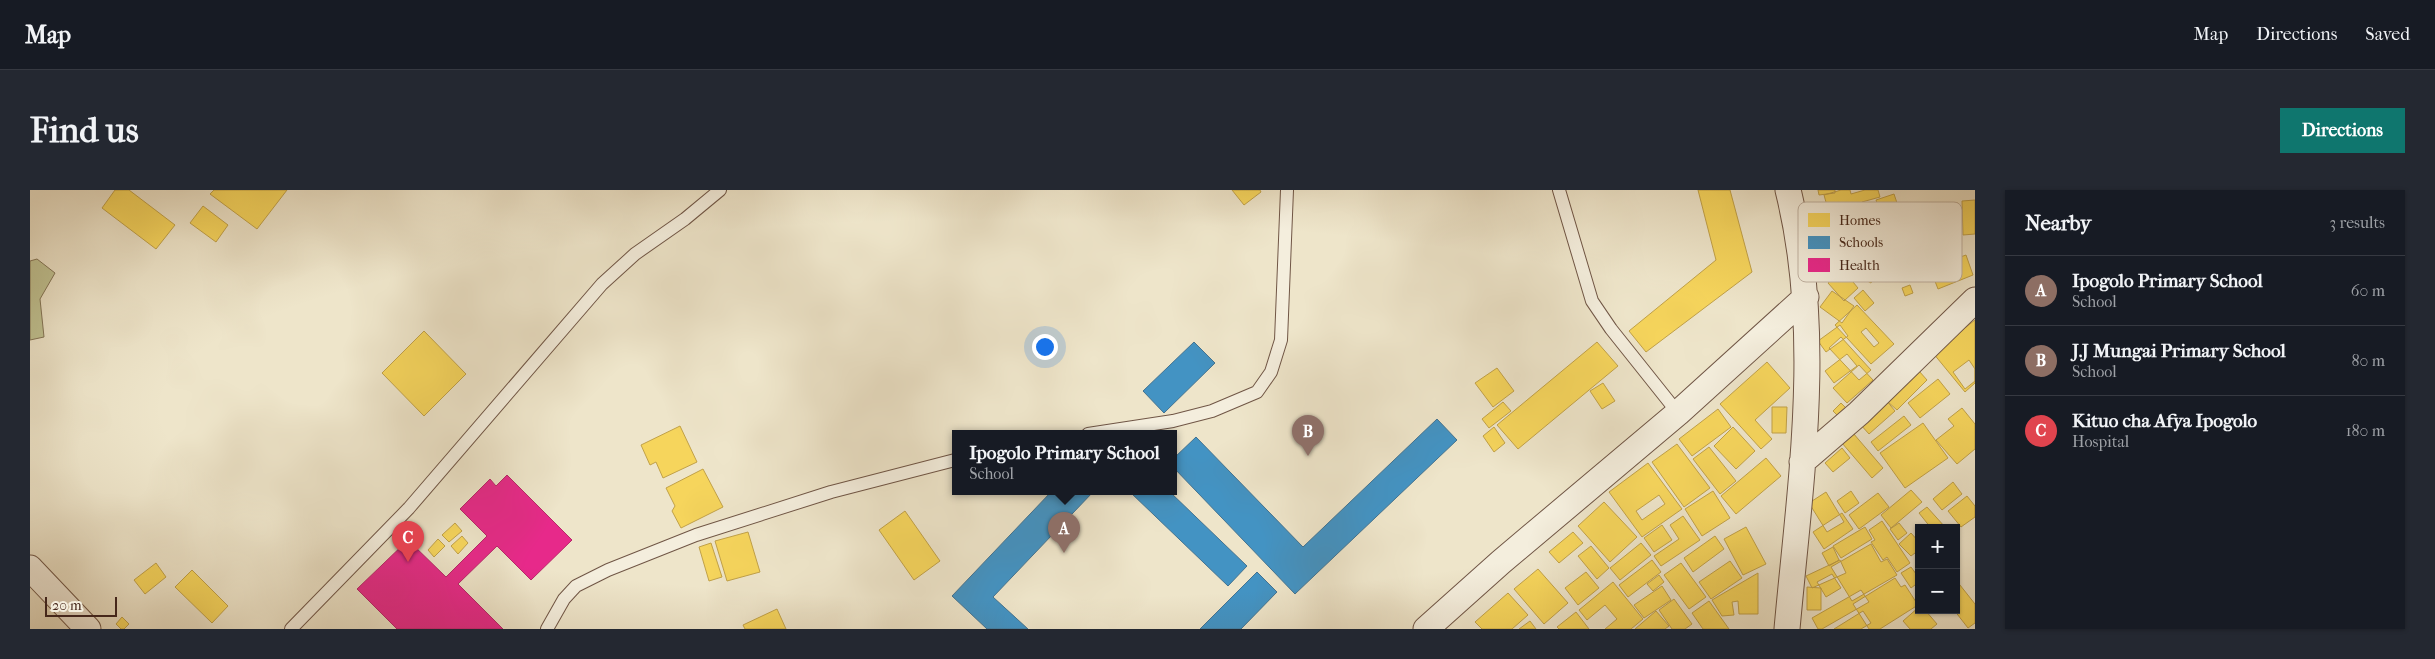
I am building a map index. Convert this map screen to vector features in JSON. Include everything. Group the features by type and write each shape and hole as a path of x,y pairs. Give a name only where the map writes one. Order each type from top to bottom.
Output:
{"street":[{"path":"1788,190 1798,249"},
{"path":"1787,629 1807,384 1806,297 1803,282"},
{"path":"1426,629 1500,562 1678,413 1806,297"},
{"path":"1802,462 1859,413 1975,300"},
{"path":"30,568 88,629"}],"lane":[{"path":"291,629 409,508 602,284 635,254 686,219 720,190"},
{"path":"1114,430 1173,421 1212,411 1257,392 1271,372 1281,340 1287,190"},
{"path":"1559,190 1592,301 1611,329 1678,413"},
{"path":"547,629 564,599 576,586 608,570 696,535 831,492 952,461"}],"green space":[{"path":"37,259 55,273 40,299 44,337 30,340 30,261"}],"building: Homes":[{"path":"115,190 129,190 175,225 156,249 102,208"},
{"path":"214,190 287,190 257,229 210,194"},
{"path":"1232,190 1260,190 1261,192 1244,205"},
{"path":"1698,190 1730,190 1752,272 1646,352 1629,331 1716,260"},
{"path":"1818,190 1835,190 1835,193 1819,195"},
{"path":"1841,190 1850,190 1851,194 1865,190 1878,190 1880,197 1862,202 1826,202 1824,195"},
{"path":"1894,194 1897,202 1877,202 1876,200"},
{"path":"1975,200 1975,234 1963,235 1962,201"},
{"path":"203,206 228,225 216,242 190,223"},
{"path":"1966,255 1973,275 1962,279 1962,256"},
{"path":"1853,282 1858,288 1844,301 1828,283"},
{"path":"1935,282 1956,282 1938,289"},
{"path":"1910,285 1913,293 1905,296 1902,288"},
{"path":"1863,290 1874,303 1865,311 1854,298"},
{"path":"1832,291 1854,306 1842,323 1820,307"},
{"path":"1857,305 1894,344 1871,364 1835,325"},
{"path":"1975,320 1975,383 1965,392 1933,353"},
{"path":"1840,325 1848,336 1826,352 1818,341"},
{"path":"1866,328 1879,343 1874,347 1861,332"},
{"path":"424,331 466,374 424,416 382,373"},
{"path":"1841,337 1871,370 1859,380 1829,348"},
{"path":"1597,342 1618,366 1518,449 1497,425"},
{"path":"1847,354 1857,366 1834,383 1825,371"},
{"path":"1969,360 1975,369 1975,381 1965,389 1953,372"},
{"path":"1767,362 1790,388 1755,420 1772,439 1761,449 1720,404"},
{"path":"1859,365 1873,380 1847,403 1833,388"},
{"path":"1497,368 1514,391 1493,407 1475,383"},
{"path":"1919,371 1927,380 1897,410 1888,402"},
{"path":"1938,379 1950,394 1920,418 1908,403"},
{"path":"1603,383 1615,401 1602,409 1590,391"},
{"path":"1886,400 1895,411 1869,434 1860,424"},
{"path":"1503,402 1511,411 1489,428 1482,419"},
{"path":"1841,403 1849,411 1841,419 1833,411"},
{"path":"1772,407 1787,407 1786,433 1772,433"},
{"path":"1962,408 1975,424 1975,449 1957,464 1936,440 1954,426 1948,419"},
{"path":"1718,409 1731,427 1692,456 1679,439"},
{"path":"1904,416 1911,425 1878,451 1871,442"},
{"path":"1923,423 1948,458 1905,488 1880,453"},
{"path":"680,426 697,462 663,478 656,462 650,465 641,445"},
{"path":"1494,427 1505,443 1494,452 1483,436"},
{"path":"1733,427 1755,451 1736,469 1714,446"},
{"path":"1853,433 1883,468 1872,478 1842,443"},
{"path":"1677,444 1710,488 1684,507 1652,462"},
{"path":"1709,447 1736,481 1720,494 1693,459"},
{"path":"1842,448 1850,458 1833,472 1825,463"},
{"path":"1766,458 1781,476 1736,514 1721,496"},
{"path":"1648,463 1682,509 1642,537 1609,492","holes":["1659,495 1665,504 1642,520 1636,511"]},
{"path":"703,469 723,507 681,528 672,511 675,506 666,488"},
{"path":"1953,482 1962,494 1942,510 1933,499"},
{"path":"1911,490 1922,502 1891,528 1881,515"},
{"path":"1713,491 1730,518 1702,536 1685,509"},
{"path":"1851,491 1859,503 1845,513 1837,501"},
{"path":"1826,492 1844,522 1827,532 1809,503"},
{"path":"1878,493 1889,507 1859,529 1849,515"},
{"path":"1967,496 1975,506 1975,517 1961,527 1948,511"},
{"path":"1604,502 1637,537 1610,562 1578,526"},
{"path":"1927,507 1942,524 1928,524 1919,513"},
{"path":"905,511 940,561 914,580 879,530"},
{"path":"1842,513 1853,529 1824,549 1813,532"},
{"path":"1683,516 1700,540 1661,566 1654,556 1679,539 1670,525"},
{"path":"1882,521 1910,563 1897,572 1887,557 1883,560 1871,542 1875,540 1869,530"},
{"path":"455,523 462,531 449,542 442,535"},
{"path":"1899,523 1907,533 1898,540 1890,529"},
{"path":"1662,525 1672,540 1654,552 1644,538"},
{"path":"1746,527 1766,564 1743,575 1724,539"},
{"path":"1865,527 1872,539 1841,558 1833,546"},
{"path":"748,532 760,572 727,581 715,541"},
{"path":"1573,532 1583,543 1559,563 1549,552"},
{"path":"1911,533 1915,538 1915,553 1911,556 1899,544"},
{"path":"462,536 468,543 458,554 451,546"},
{"path":"1715,536 1724,549 1693,572 1684,558"},
{"path":"438,539 445,546 434,557 428,550"},
{"path":"711,543 722,577 709,581 699,547"},
{"path":"1641,543 1651,555 1620,580 1610,568"},
{"path":"1871,544 1881,562 1887,559 1897,575 1852,601 1831,567"},
{"path":"1591,546 1609,568 1597,579 1578,556"},
{"path":"1833,547 1839,560 1829,566 1822,553"},
{"path":"1652,560 1661,572 1628,597 1619,585"},
{"path":"1840,560 1846,573 1812,588 1806,576"},
{"path":"1730,561 1742,578 1711,599 1699,582"},
{"path":"156,563 166,577 145,594 134,580"},
{"path":"1681,563 1706,597 1689,609 1664,575"},
{"path":"1911,567 1915,572 1915,585 1911,588 1901,573"},
{"path":"1538,569 1568,603 1544,624 1514,589"},
{"path":"192,570 228,606 212,623 175,587"},
{"path":"1586,572 1599,588 1578,605 1565,588"},
{"path":"1758,573 1758,614 1739,614 1738,601 1732,602 1734,615 1722,616 1712,600"},
{"path":"1832,574 1841,588 1826,597 1817,582"},
{"path":"1659,575 1664,582 1653,591 1647,584"},
{"path":"1895,578 1901,587 1905,585 1915,600 1915,607 1880,629 1869,629 1853,604"},
{"path":"1613,582 1643,619 1631,629 1605,629 1617,619 1605,605 1587,620 1579,610"},
{"path":"1960,585 1975,604 1975,623 1968,628 1957,614 1960,614"},
{"path":"1662,586 1671,600 1644,618 1634,605"},
{"path":"1807,587 1821,588 1821,610 1807,610"},
{"path":"1861,590 1869,602 1822,629 1818,629 1812,618"},
{"path":"1508,593 1528,615 1512,629 1482,629 1475,622"},
{"path":"1674,599 1692,624 1685,629 1672,629 1659,610"},
{"path":"1709,601 1729,629 1703,629 1692,613"},
{"path":"777,609 786,629 745,629 743,625"},
{"path":"1915,610 1915,614 1928,614 1937,624 1931,629 1910,629 1903,621"},
{"path":"1656,611 1669,626 1665,629 1635,629"},
{"path":"1863,611 1871,623 1861,629 1834,629"},
{"path":"1576,612 1589,629 1559,629 1557,627"},
{"path":"122,617 129,624 124,629 121,629 116,624"},
{"path":"1530,621 1536,629 1519,629"}],"building: Schools":[{"path":"1194,342 1215,363 1164,413 1143,391"},
{"path":"1437,419 1457,440 1295,594 1177,471 1177,455 1196,437 1303,547"},
{"path":"1048,495 1090,495 993,597 1028,629 987,629 952,596"},
{"path":"1133,495 1173,495 1247,566 1228,586"},
{"path":"1257,572 1277,592 1241,629 1200,629"}],"building: Health":[{"path":"507,475 572,540 531,580 497,546 458,584 503,629 397,629 357,589 408,540 446,577 487,536 460,509 490,479 496,486"}],"place":[{"name":"J.J Mungai Primary School","path":"1308,456"},
{"name":"Ipogolo Primary School","path":"1064,553"},
{"name":"Kituo cha Afya Ipogolo","path":"408,562"}]}
